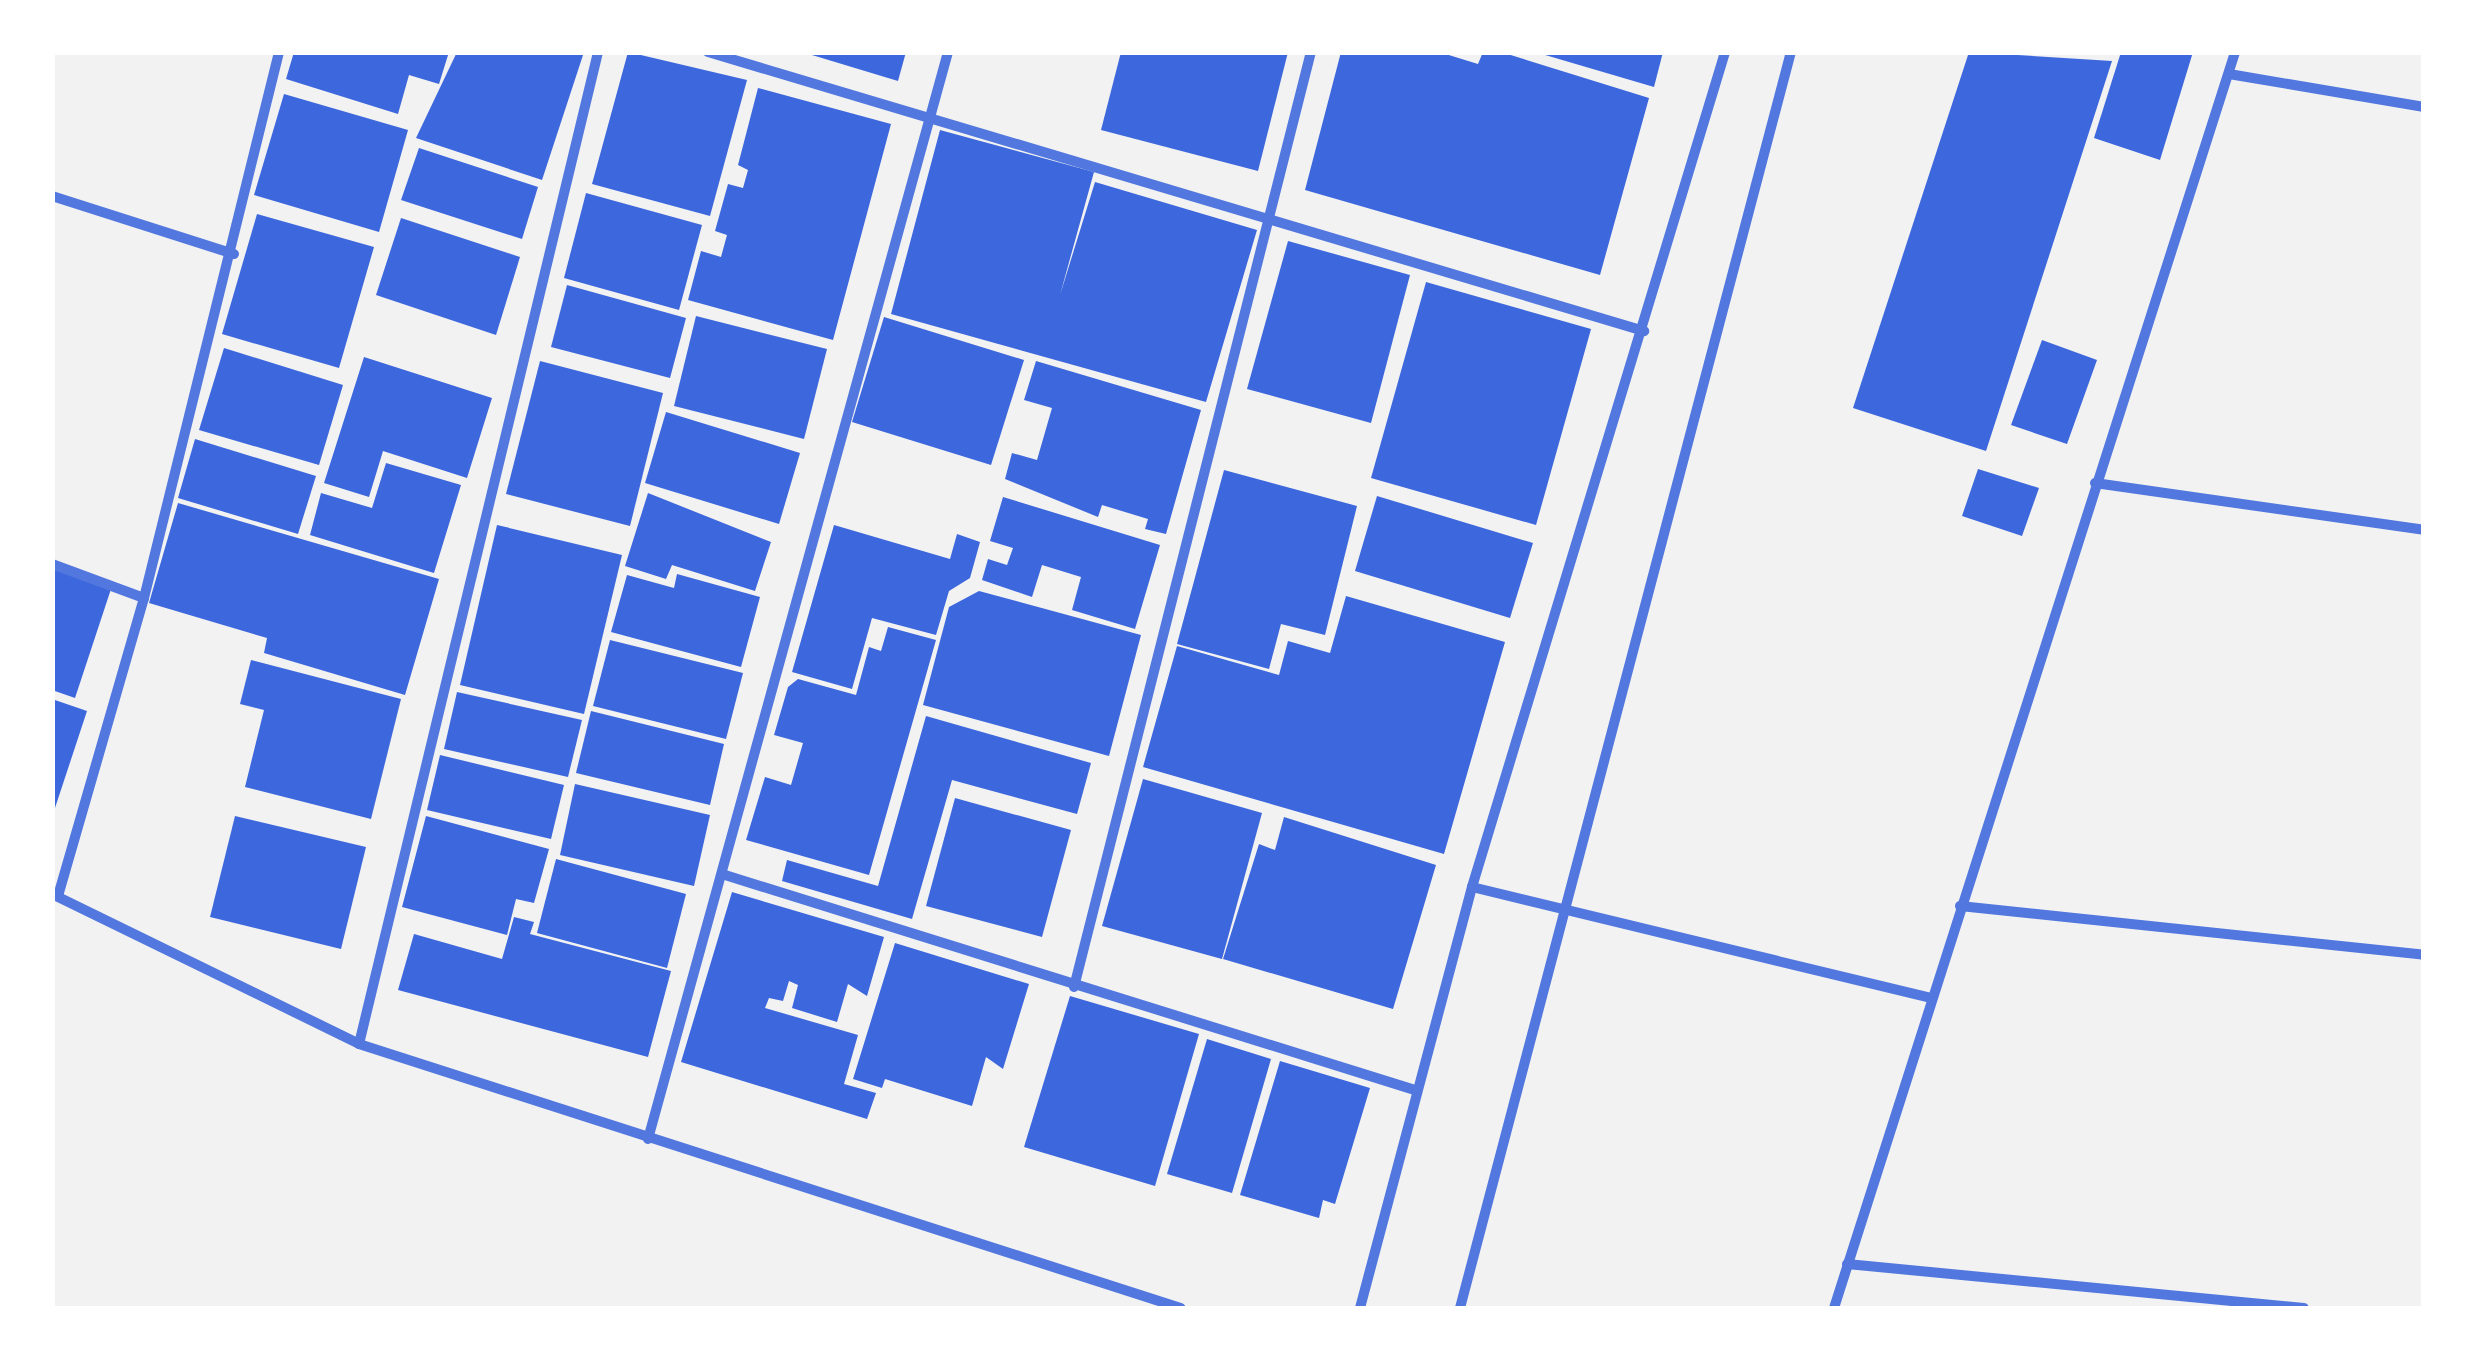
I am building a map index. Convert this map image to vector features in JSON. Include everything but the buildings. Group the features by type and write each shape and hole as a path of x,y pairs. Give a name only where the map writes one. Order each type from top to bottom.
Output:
{"street":[{"path":"279,52 234,254 144,598 55,895 358,1044 1181,1308"},
{"path":"358,1044 598,52"},
{"path":"708,52 1644,331"},
{"path":"648,1139 725,875 948,52"},
{"path":"1074,987 1311,52"},
{"path":"1360,1308 1472,887 1644,331 1725,52"},
{"path":"1460,1308 1562,909 1791,52"},
{"path":"1834,1308 2235,52"},
{"path":"2228,74 2424,107"},
{"path":"52,196 234,254"},
{"path":"2095,482 2424,530"},
{"path":"52,564 144,598"},
{"path":"725,875 1074,987 1415,1090"},
{"path":"1472,887 1932,998"},
{"path":"1960,906 2424,955"},
{"path":"1847,1264 2304,1308"}]}
